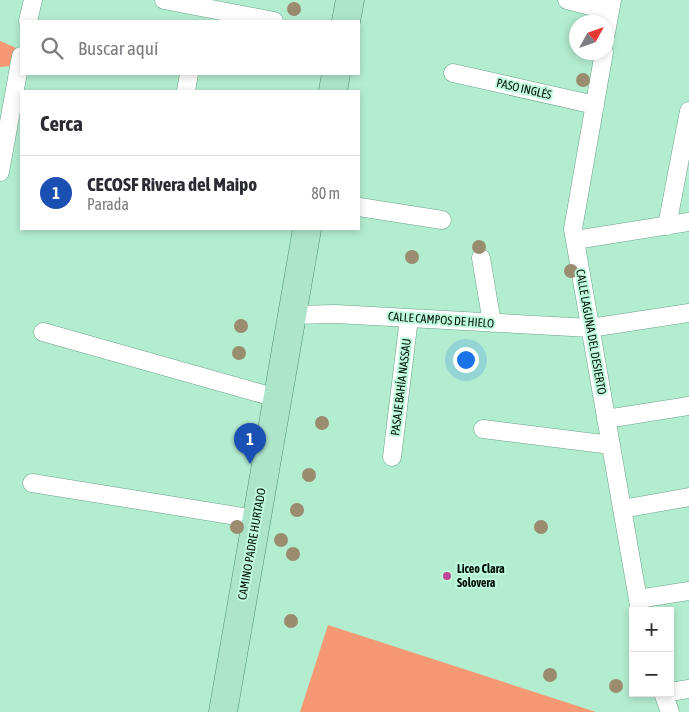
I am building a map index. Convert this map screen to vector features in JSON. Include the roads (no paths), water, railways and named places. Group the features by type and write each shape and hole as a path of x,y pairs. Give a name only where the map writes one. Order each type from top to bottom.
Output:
{"main road":[{"path":"346,20 350,0"},
{"path":"333,90 336,75"},
{"name":"CAMINO PADRE HURTADO","path":"223,712 307,230"}],"street":[{"path":"28,20 33,0"},
{"path":"164,0 200,14 263,20"},
{"path":"567,0 611,5"},
{"name":"CALLE LAGUNA DEL DESIERTO","path":"603,60 573,229 639,605"},
{"path":"0,172 20,62"},
{"name":"PASO INGLÉS","path":"453,73 595,105"},
{"path":"186,90 189,75"},
{"path":"667,226 689,111"},
{"path":"360,207 442,220"},
{"path":"575,240 689,222"},
{"path":"481,258 492,323"},
{"name":"CALLE CAMPOS DE HIELO","path":"291,315 336,314 590,328 689,313"},
{"name":"PASAJE BAHÍA NASSAU","path":"392,457 409,318"},
{"path":"43,332 277,398"},
{"path":"606,418 689,406"},
{"path":"483,429 611,445"},
{"path":"32,483 256,519"},
{"path":"622,509 689,498"},
{"path":"639,605 689,591"},
{"path":"674,691 689,688"},
{"path":"664,697 670,712"}],"place":[{"name":"CECOSF Rivera del Maipo","path":"250,464"},
{"name":"Liceo Clara Solovera","path":"447,576"}]}
